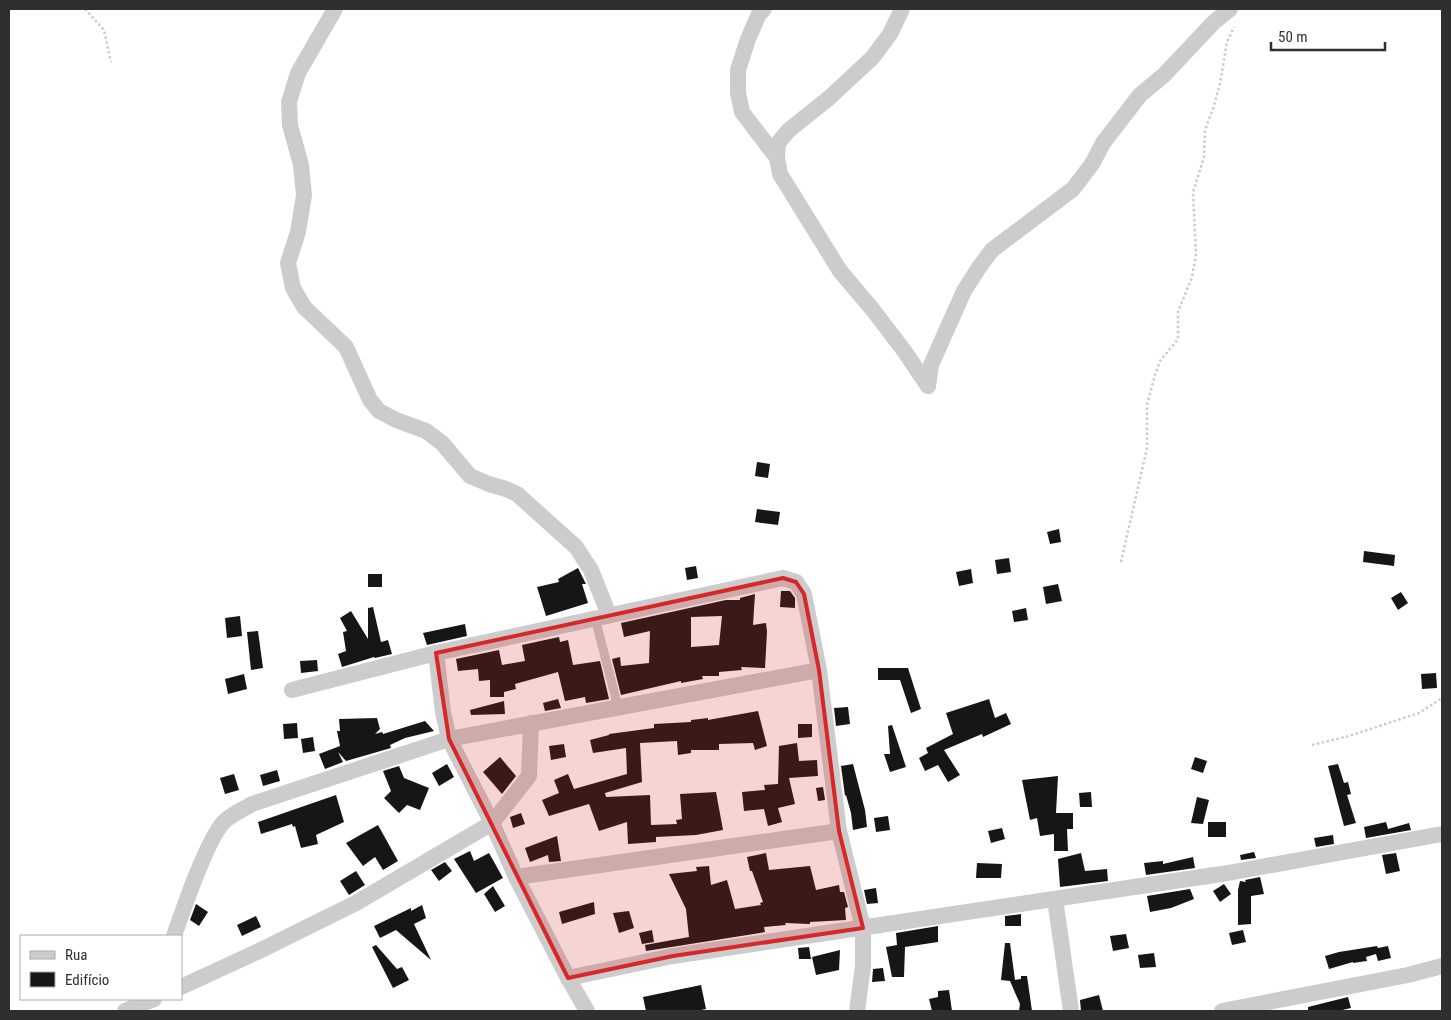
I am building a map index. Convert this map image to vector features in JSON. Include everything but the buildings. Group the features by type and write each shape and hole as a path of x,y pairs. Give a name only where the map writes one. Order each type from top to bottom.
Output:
{"street":[{"path":"335,9 298,73 289,102 290,125 301,165 304,195 298,232 288,263 293,288 304,307 346,347 370,400 378,411 426,431 442,443 470,476 517,494 576,547 591,570 602,617"},
{"path":"764,9 748,39 738,70 738,93 742,112 777,158"},
{"path":"902,9 890,34 872,58 789,130 778,143 777,158 780,174 818,232 840,271 884,324 928,386 931,365 964,291 992,250 1073,189 1092,164 1103,143 1140,95 1164,75 1214,22 1230,9"},
{"path":"292,690 436,652 783,578 796,582 804,594 819,670 839,831 863,928 863,966 857,1011"},
{"path":"436,652 443,712 449,739 492,823 516,877 587,1011"},
{"path":"174,935 212,839 224,820 252,804 449,739 819,670"},
{"path":"182,987 260,951 356,903 492,823 529,776 531,724"},
{"path":"516,877 839,831"},
{"path":"568,978 673,956 1228,873 1442,834"},
{"path":"1055,899 1071,1011"},
{"path":"1222,1011 1408,975 1442,966"},
{"path":"125,1011 148,1000"}],"lane":[{"path":"602,617 618,707"}],"path":[{"path":"85,9 104,30 111,62"},
{"path":"1121,562 1147,448 1147,405 1160,362 1178,339 1178,312 1192,277 1196,254 1193,192 1204,157 1205,130 1214,106 1227,42 1236,24"},
{"path":"1312,745 1349,736 1419,713 1442,698"}],"highlighted area":[{"path":"783,578 796,582 804,594 819,670 839,831 863,928 673,956 568,978 449,739 436,653"}]}
